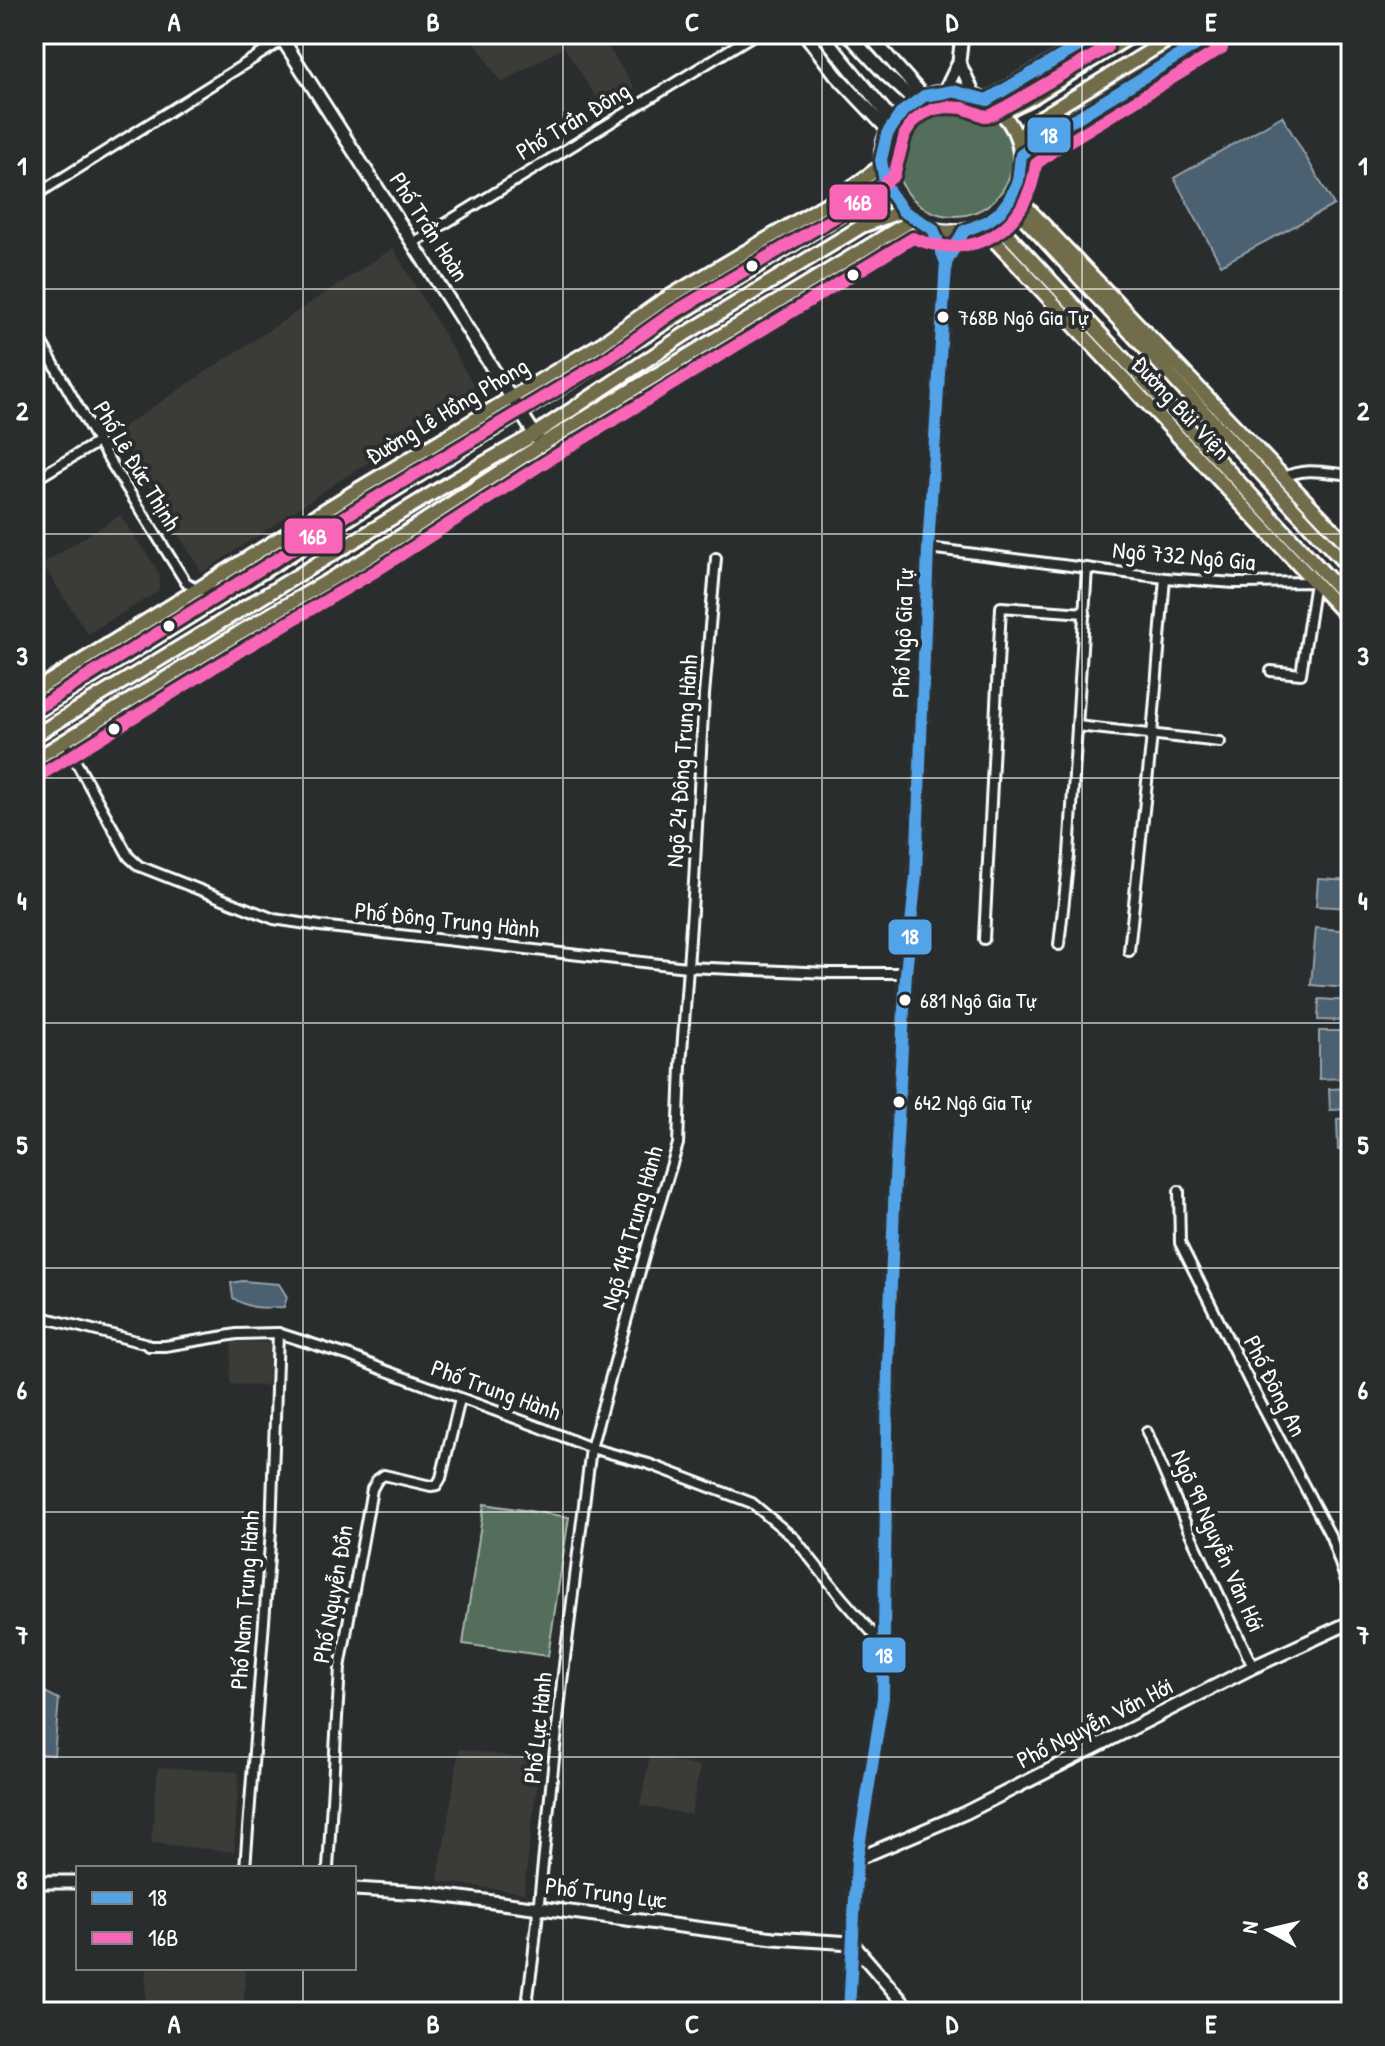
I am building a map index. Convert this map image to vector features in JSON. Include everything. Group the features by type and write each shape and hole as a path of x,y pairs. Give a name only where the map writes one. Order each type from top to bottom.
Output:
{"main road":[{"path":"805,34 836,75 890,125"},
{"path":"822,34 890,125"},
{"path":"848,34 885,74 919,98"},
{"path":"868,34 919,98"},
{"path":"945,91 959,62 962,34"},
{"path":"987,100 1099,34"},
{"path":"1002,113 1134,34"},
{"path":"1018,139 1043,116 1178,34"},
{"path":"1021,155 1214,34"},
{"name":"Phố Trần Hoàn","path":"281,37 538,439"},
{"path":"959,62 974,94"},
{"path":"919,98 945,91 960,91 987,100 1002,113 1018,139 1021,155 1018,181 1011,197"},
{"path":"890,125 882,148 882,173 887,191 907,216 933,229 948,232 976,226"},
{"name":"Đường Lê Hồng Phong","path":"34,691 354,492 601,344 659,303 882,173"},
{"name":"Đường Lê Hồng Phong","path":"34,713 853,207 868,196 882,173"},
{"name":"Đường Bùi Viện","path":"1011,197 1283,478 1348,539"},
{"name":"Đường Bùi Viện","path":"1011,197 1047,243 1351,570"},
{"path":"34,760 367,558 687,333 864,225 907,216"},
{"path":"34,736 456,479 538,439 907,216"},
{"path":"946,263 976,226"},
{"name":"Đường Bùi Viện","path":"976,226 997,243 1351,621"},
{"name":"Đường Bùi Viện","path":"976,226 1009,236 1351,602"},
{"path":"933,229 946,263"},
{"name":"Phố Ngô Gia Tự","path":"849,2012 857,1859 883,1698 888,1366 897,1150 906,973 916,875 928,548 946,263"},
{"name":"Phố Nguyễn Văn Hới","path":"857,1859 965,1813 1253,1667 1351,1622"},
{"path":"34,1882 76,1882"},
{"name":"Phố Trung Lực","path":"356,1889 423,1893 774,1938 852,1943"},
{"path":"852,1943 910,2012"}],"street":[{"name":"Phố Trần Đông","path":"413,243 755,34"},
{"path":"34,196 281,37"},
{"name":"Phố Lê Đức Thịnh","path":"34,329 98,442 185,581 196,590"},
{"path":"34,480 98,442"},
{"path":"1283,478 1302,471 1351,475"},
{"name":"Ngõ 732 Ngô Gia","path":"928,548 1165,578 1235,583 1315,582"},
{"name":"Ngõ 24 Đông Trung Hành","path":"687,967 716,558"},
{"path":"1059,945 1069,855 1087,568"},
{"path":"1129,951 1165,578"},
{"path":"1271,671 1301,674 1315,582"},
{"path":"196,590 229,592"},
{"path":"984,939 1001,607 1085,613"},
{"path":"1077,726 1220,742"},
{"name":"Phố Đông Trung Hành","path":"65,742 129,857 139,866 274,919 687,967 906,973"},
{"name":"Ngõ 149 Trung Hành","path":"591,1448 678,1144 687,967"},
{"name":"Phố Đông An","path":"1179,1191 1180,1243 1331,1537 1351,1596"},
{"name":"Phố Trung Hành","path":"34,1315 149,1346 237,1334 278,1333 350,1356 591,1448 649,1464 752,1503 795,1539 884,1645"},
{"name":"Phố Nam Trung Hành","path":"245,1866 269,1558 278,1333"},
{"name":"Phố Nguyễn Đồn","path":"328,1866 340,1668 372,1489 384,1475 437,1485 460,1399"},
{"name":"Ngõ 99 Nguyễn Văn Hới","path":"1147,1432 1188,1529 1253,1667"},
{"name":"Phố Lực Hành","path":"526,2012 591,1448"}],"shaded area":[{"path":"470,34 600,34 635,89 603,108 564,47 501,83"},
{"path":"393,248 479,394 345,477 202,573 115,432"},
{"path":"120,515 156,568 160,577 159,588 156,593 88,634 42,564"},
{"path":"232,1341 270,1343 268,1386 230,1384"},
{"path":"459,1749 541,1761 524,1893 438,1881"},
{"path":"650,1756 700,1767 691,1815 640,1805"},
{"path":"158,1767 239,1772 234,1852 151,1843"},
{"path":"146,1970 245,1970 244,2012 145,2012"}],"green space":[{"path":"954,100 976,104 995,117 1008,136 1012,158 1008,180 995,199 976,212 954,216 932,212 913,199 900,180 896,158 900,136 913,117 932,104"},
{"path":"484,1504 569,1517 548,1656 463,1644"}],"water":[{"path":"1282,116 1334,205 1221,265 1174,178"},
{"path":"1318,879 1351,881 1351,908 1316,906"},
{"path":"1316,928 1351,931 1347,988 1311,985"},
{"path":"1319,999 1351,1001 1351,1021 1318,1020"},
{"path":"1319,1031 1351,1031 1351,1078 1319,1079"},
{"path":"1351,1088 1351,1109 1330,1110 1329,1089"},
{"path":"1351,1118 1351,1150 1338,1150 1337,1119"},
{"path":"231,1283 279,1284 287,1297 284,1307 263,1308 239,1302 233,1298"},
{"path":"34,1691 43,1691 59,1699 54,1755 34,1753"}],"transit line":[{"name":"18","path":"849,2012 857,1859 883,1698 888,1366 895,1178 906,973 916,875 928,548 946,263 933,229 903,211 886,187 881,160 887,134 902,112 924,96 953,91 987,100 1099,34"},
{"name":"18","path":"945,282 946,263 964,231 988,221 1009,200 1018,181 1021,155 1214,34"},
{"name":"16B","path":"42,705 362,506 609,358 668,316 852,207 894,176 905,134 923,114 947,107 992,115 1107,48"},
{"name":"16B","path":"42,774 913,238 936,245 957,246 977,243 995,235 1022,206 1031,187 1036,164 1222,48"}],"place":[{"name":"768B Ngô Gia Tự","path":"943,317"},
{"name":"681 Ngô Gia Tự","path":"905,1000"},
{"name":"642 Ngô Gia Tự","path":"899,1102"}]}
